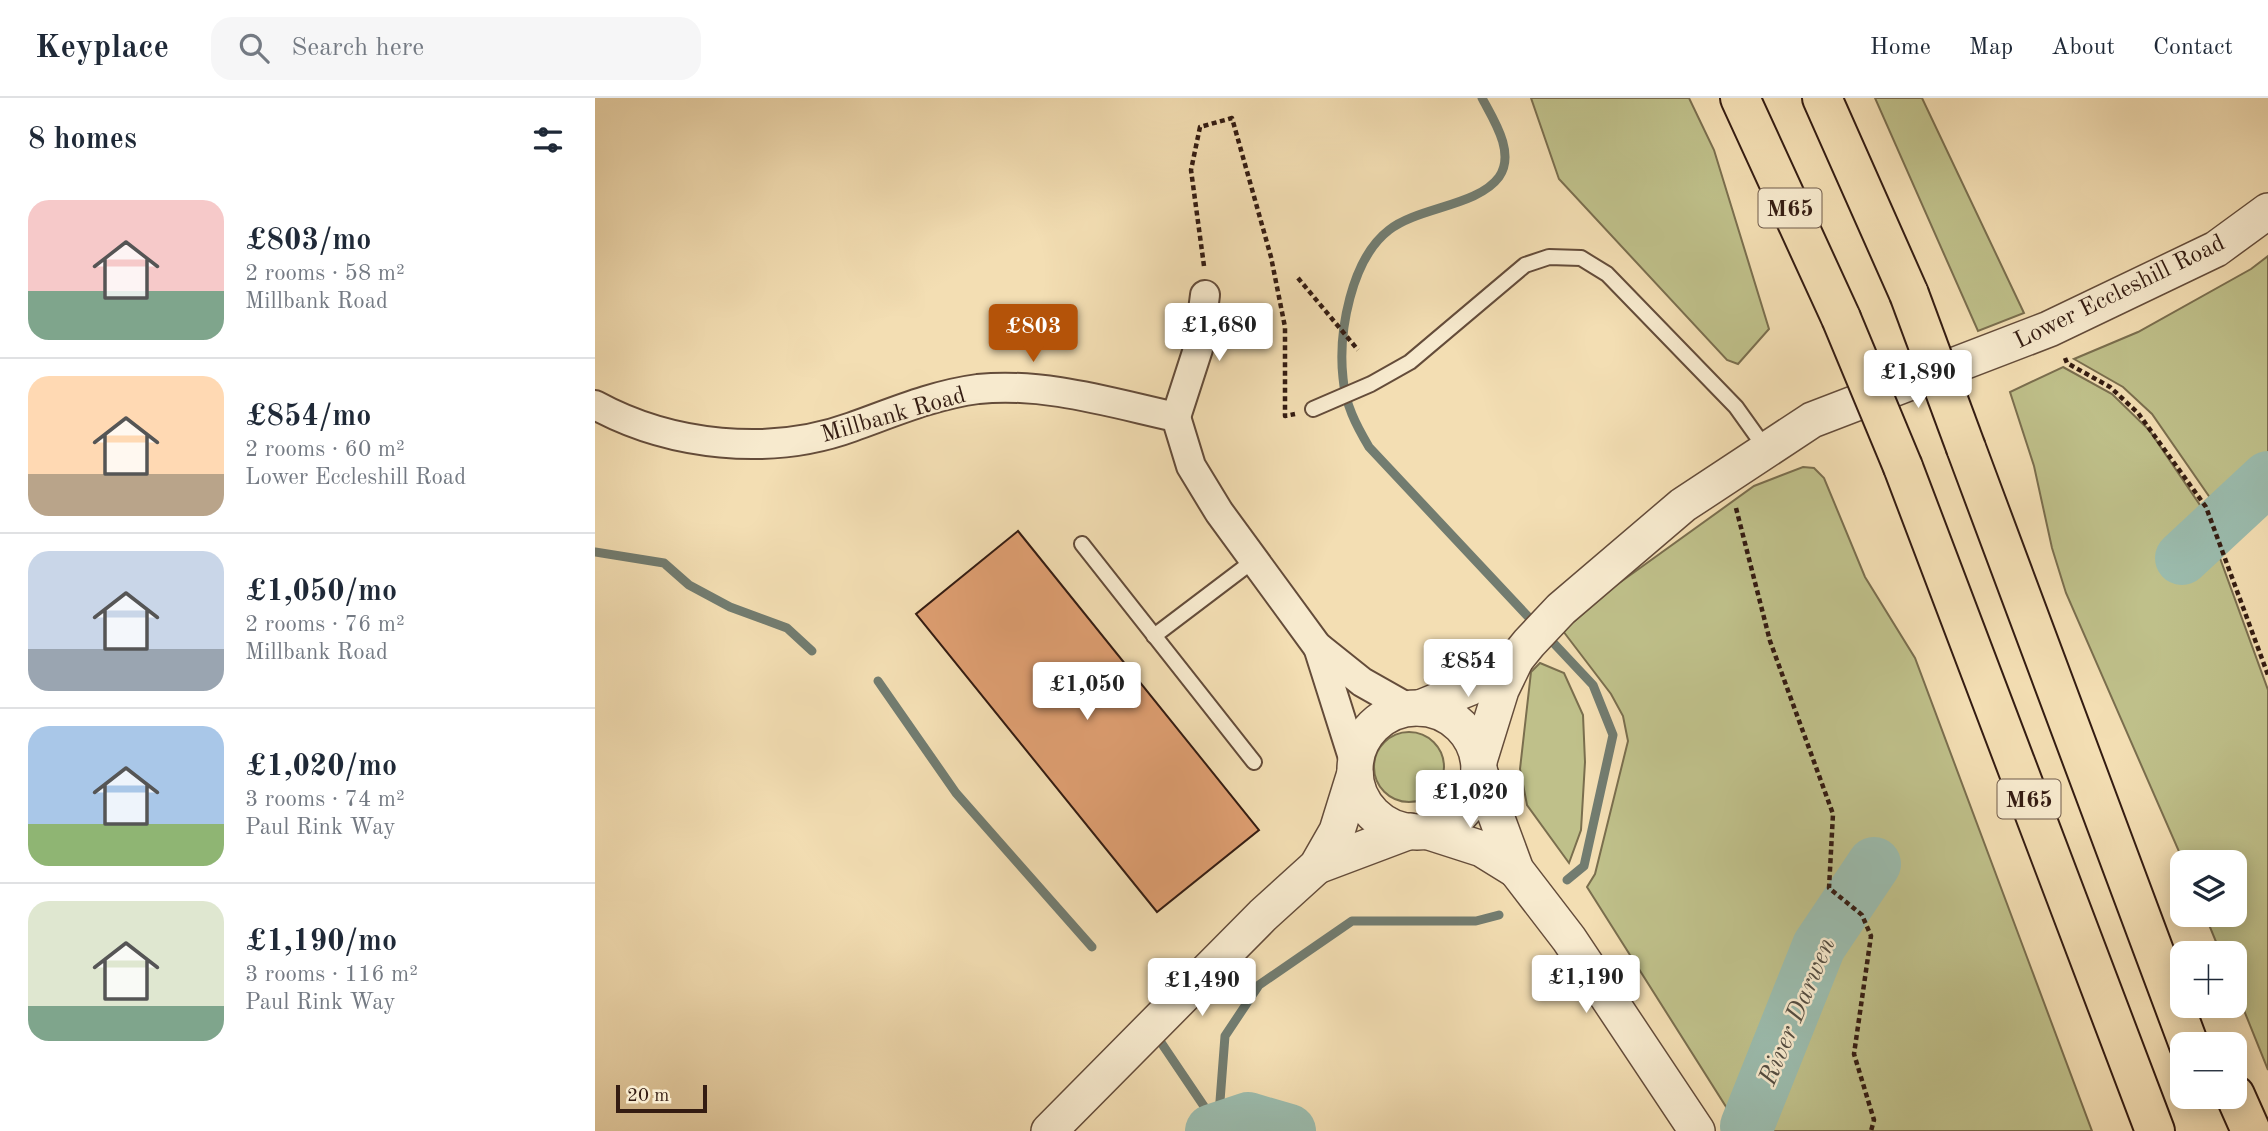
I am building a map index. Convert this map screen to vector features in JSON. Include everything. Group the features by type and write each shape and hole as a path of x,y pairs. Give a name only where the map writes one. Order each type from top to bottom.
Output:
{"highway":[{"name":"M65","path":"1740,98 1841,318 1903,467 2155,1131"},
{"name":"M65","path":"1822,98 1909,294 2184,1032"},
{"name":"M65","path":"2087,772 2170,954"},
{"path":"2213,1109 2221,1131"},
{"path":"2241,1109 2251,1131"}],"street":[{"name":"Lower Eccleshill Road","path":"1414,708 1469,688 1523,651 1560,609 1682,505 1812,420 2049,329 2216,249 2268,211"},
{"path":"1205,295 1198,349 1176,417 1191,466 1253,561 1317,646 1361,681 1414,708 1441,712 1459,724 1472,741 1516,870 1569,939 1697,1131"},
{"name":"Millbank Road","path":"595,405 656,430 734,443 815,438 851,428 895,409 937,396 978,389 1019,387 1063,393 1176,417"},
{"path":"1317,646 1366,806 1393,827 1418,831 1482,849 1516,870"},
{"name":"Lower Eccleshill Road","path":"1479,766 1493,711 1523,651"},
{"path":"1049,1131 1263,915 1317,866 1337,831 1360,744 1372,727 1389,714 1414,708"},
{"path":"1317,866 1418,831 1443,827 1458,817 1470,803 1477,787 1479,766"}],"lane":[{"path":"1313,409 1371,384 1410,362 1525,265 1549,257 1581,258 1607,274 1736,407 1766,450"},
{"path":"1082,544 1254,762"},
{"path":"1154,636 1253,561"}],"path":[{"path":"1205,295 1191,170 1200,127 1232,118 1271,257 1285,327 1285,416 1313,409"},
{"path":"1299,278 1358,350"},
{"path":"2049,329 2067,363 2110,387 2138,413 2206,507 2268,675"},
{"path":"1727,476 1770,641 1833,814 1829,888 1862,915 1871,936 1854,1054 1874,1120 1871,1131"}],"green space":[{"path":"1531,98 1689,98 1714,150 1769,329 1738,364 1727,360 1559,179"},
{"path":"1875,98 1922,98 2024,313 1978,331"},
{"path":"2268,256 2268,452 2213,502 2152,414 2123,387 2074,359 2138,332 2251,269"},
{"path":"2063,367 2112,394 2149,430 2204,511 2176,543 2187,570 2213,539 2268,690 2268,1070 2247,1018 2247,941 2216,941 2210,927 2247,927 2247,850 2178,850 2066,593 2052,548 2034,466 2010,392"},
{"path":"1803,467 1814,468 1824,478 1865,577 1915,658 2092,1131 1762,1131 1829,962 1862,909 1878,876 1868,850 1807,930 1730,1113 1587,887 1595,874 1628,741 1623,716 1611,694 1563,631 1615,586 1754,486"},
{"path":"1540,663 1564,673 1583,715 1585,762 1581,830 1569,863 1527,805 1520,769 1531,672"},
{"path":"1416,732 1429,738 1438,747 1442,753 1442,781 1434,792 1423,800 1402,802 1384,792 1376,781 1374,760 1384,742 1395,734"}],"building":[{"path":"1018,531 1259,830 1157,912 916,614"}],"waterway":[{"path":"1482,98 1501,136 1504,168 1489,187 1463,200 1401,222 1376,243 1356,278 1350,298 1343,340 1343,378 1352,414 1369,447 1536,625"},
{"name":"River Darwen","path":"2182,558 2268,478"},
{"path":"2257,488 2268,496"},
{"path":"595,552 664,563 689,585 730,607 787,628 812,651"},
{"path":"1546,635 1593,685 1613,735 1584,866 1567,880"},
{"path":"878,681 956,793 1092,947"},
{"name":"River Darwen","path":"1747,1126 1819,946 1874,864"},
{"path":"1218,1127 1225,1036 1259,985 1352,921 1476,921 1499,915"},
{"path":"1160,1041 1218,1127"},
{"name":"River Darwen","path":"1212,1131 1248,1119 1289,1131"}]}
